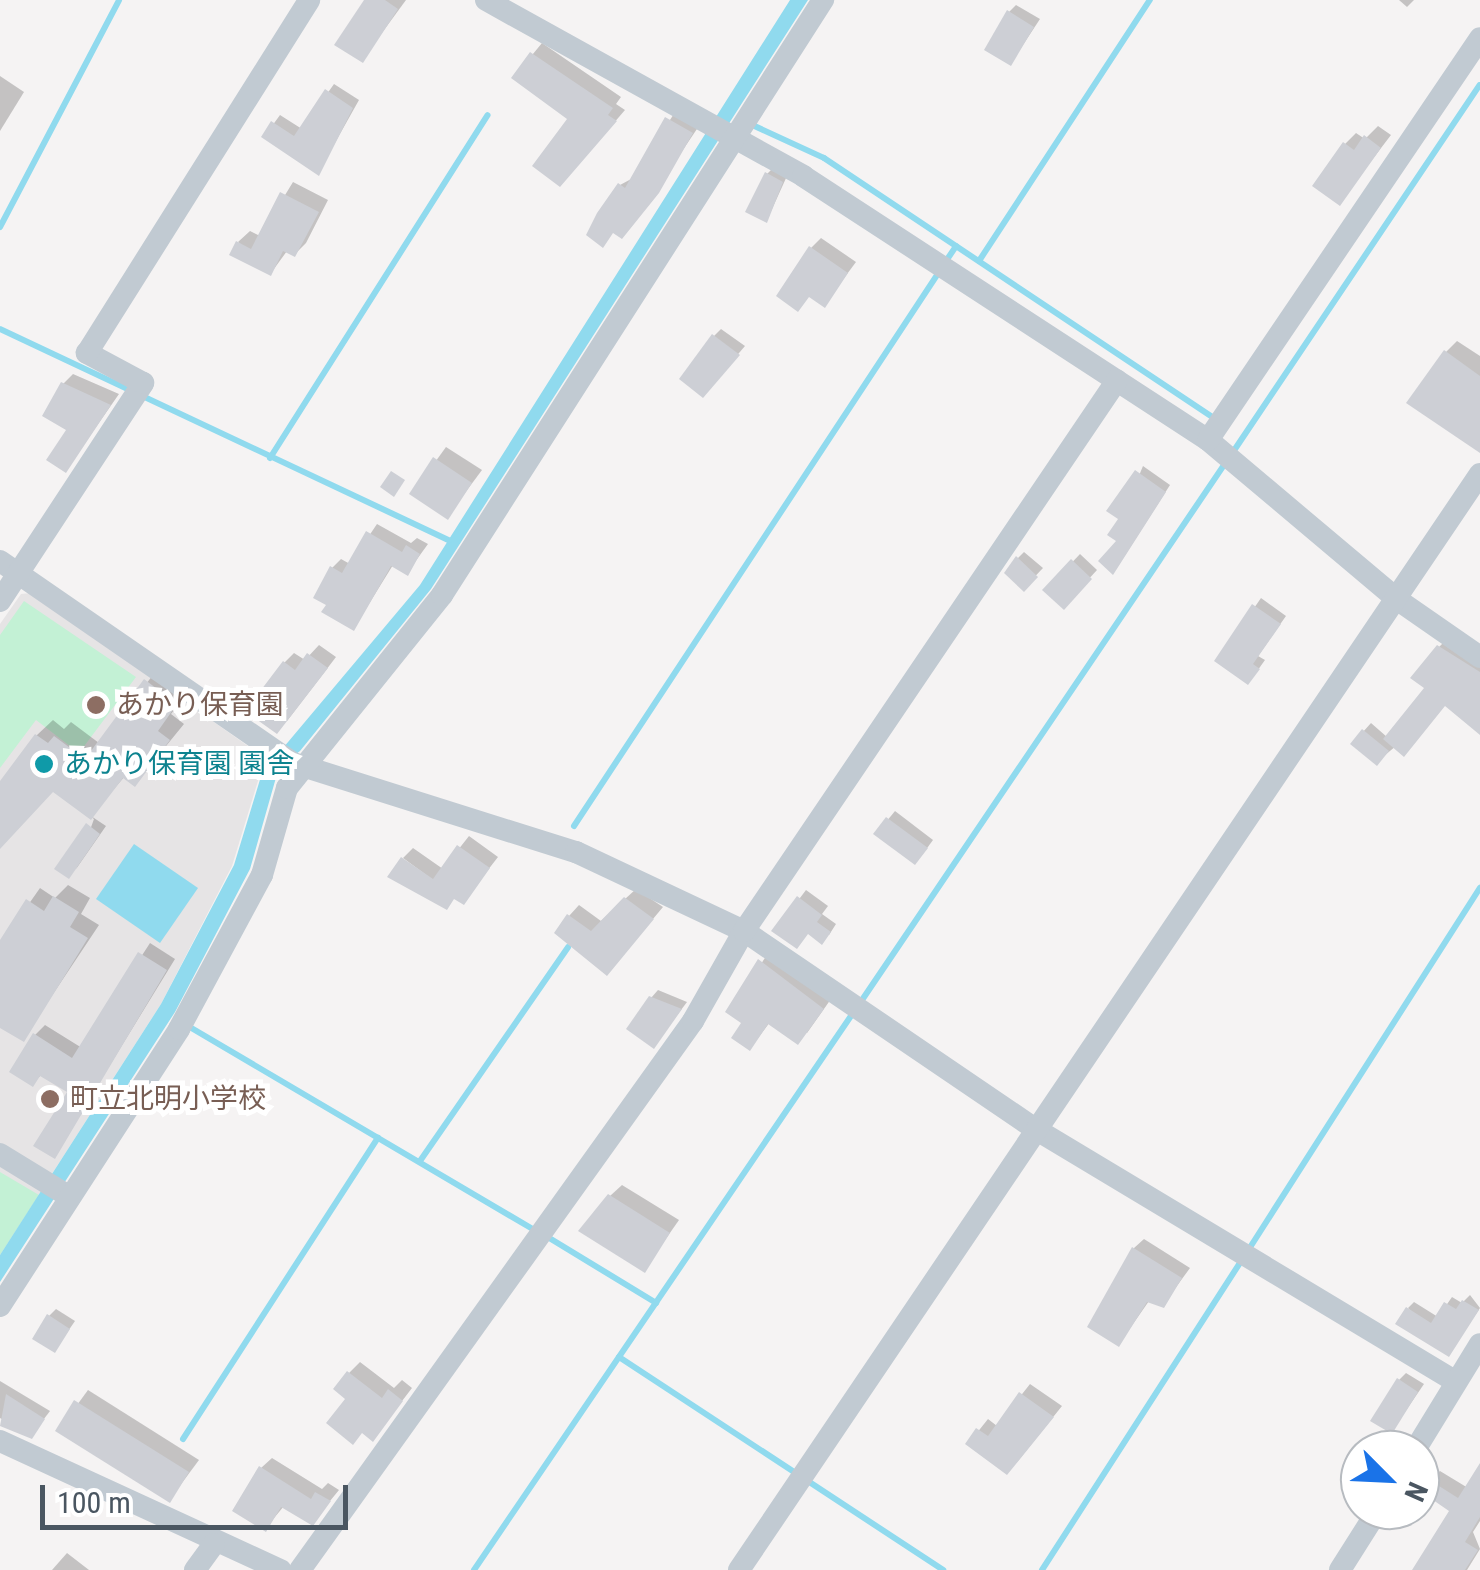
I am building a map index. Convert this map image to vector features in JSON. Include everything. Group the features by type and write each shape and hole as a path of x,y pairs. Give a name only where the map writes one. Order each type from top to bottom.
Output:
{"street":[{"path":"0,601 10,567 135,399 142,383 88,353 308,0"},
{"path":"486,0 522,9 732,131 1117,380 1222,439 1398,600 1480,657"},
{"path":"0,1306 60,1190 182,1022 262,875 288,788 289,760 442,595 732,131 823,0"},
{"path":"1222,439 1480,38"},
{"path":"300,1570 693,1021 744,931 1117,380"},
{"path":"739,1570 1480,474"},
{"path":"10,567 289,760 576,852 744,931 1037,1130 1456,1382"},
{"path":"0,1154 60,1190"},
{"path":"1426,1430 1480,1344"},
{"path":"0,1441 214,1544 281,1570"},
{"path":"1340,1570 1365,1530"},
{"path":"196,1570 214,1544"}],"shaded area":[{"path":"31,593 265,758 232,866 161,1004 0,1255 0,624 21,594"}],"green space":[{"path":"24,601 136,677 79,753 36,720 0,768 0,635"},
{"path":"0,1172 39,1195 0,1255"}],"water":[{"path":"790,0 808,0 431,589 300,751 279,767 250,869 175,1012 0,1282 0,1255 161,1004 234,865 262,773 420,585"},
{"path":"134,844 198,888 160,943 96,899"}],"building":[{"path":"364,0 385,0 398,9 363,63 334,45"},
{"path":"1007,10 1034,27 1011,66 984,50"},
{"path":"530,52 613,108 608,115 617,121 560,187 532,166 567,119 511,78"},
{"path":"325,89 353,108 319,176 261,137 271,121 294,136"},
{"path":"665,117 693,133 659,193 622,239 613,233 603,248 586,235 618,183 625,188"},
{"path":"1364,135 1381,148 1340,206 1312,186 1343,142 1354,150"},
{"path":"765,172 783,182 767,223 745,212"},
{"path":"280,192 319,212 295,257 283,251 271,276 229,255 236,241 251,249"},
{"path":"809,246 848,273 825,308 809,297 798,312 776,296"},
{"path":"712,334 740,355 703,398 679,379"},
{"path":"1444,350 1480,376 1480,453 1406,403"},
{"path":"61,382 111,405 66,473 46,460 66,430 42,416"},
{"path":"433,457 472,483 448,520 409,494"},
{"path":"1135,470 1166,492 1113,575 1098,561 1116,541 1107,535 1118,519 1106,511"},
{"path":"391,471 405,480 394,497 380,487"},
{"path":"366,531 402,552 406,545 420,554 408,576 391,566 354,631 321,612 326,605 313,598 330,566 342,573"},
{"path":"1016,556 1038,577 1024,592 1004,573"},
{"path":"1071,559 1092,579 1064,610 1042,590"},
{"path":"1252,604 1281,624 1253,664 1260,669 1248,685 1214,661"},
{"path":"1437,645 1480,672 1480,735 1445,706 1404,757 1383,739 1424,688 1410,678"},
{"path":"307,653 328,668 277,734 256,719 266,706 255,698 283,661 295,670"},
{"name":"あかり保育園 園舎","path":"144,679 177,704 158,731 170,740 135,787 123,778 91,820 53,792 0,849 0,781 35,734 48,743 54,736 85,759"},
{"path":"1362,729 1389,751 1377,766 1350,744"},
{"path":"886,817 928,848 915,865 873,834"},
{"path":"86,823 100,834 69,879 54,869"},
{"path":"457,845 490,868 464,905 454,899 447,910 387,877 401,857 433,879"},
{"path":"53,896 79,912 70,927 88,938 24,1042 0,1028 0,940 26,899 44,911"},
{"path":"797,896 822,915 817,922 831,932 822,945 808,934 797,949 771,931"},
{"path":"624,897 654,919 607,976 554,933 567,914 591,931"},
{"path":"138,952 167,970 55,1159 33,1146 67,1092 40,1076 33,1087 9,1072 33,1033 72,1058"},
{"path":"758,959 824,1009 798,1045 768,1024 750,1051 731,1038 741,1023 725,1012"},
{"path":"649,996 682,1009 654,1049 626,1029"},
{"path":"608,1194 670,1233 645,1273 578,1231"},
{"path":"1132,1247 1182,1278 1164,1308 1147,1302 1119,1347 1087,1327"},
{"path":"1462,1300 1479,1310 1449,1357 1395,1324 1406,1307 1431,1323 1444,1302 1456,1309"},
{"path":"47,1314 70,1329 55,1353 32,1339"},
{"path":"347,1371 382,1398 388,1389 403,1401 373,1442 362,1433 353,1445 326,1423 345,1399 333,1389"},
{"path":"1397,1378 1418,1392 1394,1430 1385,1430 1370,1421"},
{"path":"1019,1392 1054,1417 1007,1475 965,1444 976,1428 988,1436"},
{"path":"6,1394 45,1419 32,1439 0,1426"},
{"path":"74,1400 189,1472 170,1503 55,1431"},
{"path":"1480,1463 1480,1517 1465,1542 1478,1550 1465,1570 1412,1570 1449,1511 1440,1505 1440,1487 1458,1498"},
{"path":"259,1466 311,1499 315,1492 331,1501 313,1526 281,1507 266,1532 232,1511"}],"waterway":[{"path":"0,227 119,0"},
{"path":"979,261 1150,0"},
{"path":"1233,452 1480,85"},
{"path":"270,458 488,115"},
{"path":"748,123 824,158 1214,418"},
{"path":"946,261 956,246"},
{"path":"574,826 939,272"},
{"path":"0,329 449,540"},
{"path":"860,1003 1226,462"},
{"path":"1249,1249 1480,888"},
{"path":"420,1161 568,947"},
{"path":"474,1570 853,1013"},
{"path":"188,1026 535,1230"},
{"path":"183,1439 378,1138"},
{"path":"546,1236 656,1303"},
{"path":"1042,1570 1242,1260"},
{"path":"619,1357 943,1570"}],"place":[{"name":"あかり保育園","path":"96,705"},
{"name":"あかり保育園 園舎","path":"44,764"},
{"name":"町立北明小学校","path":"50,1099"}]}
